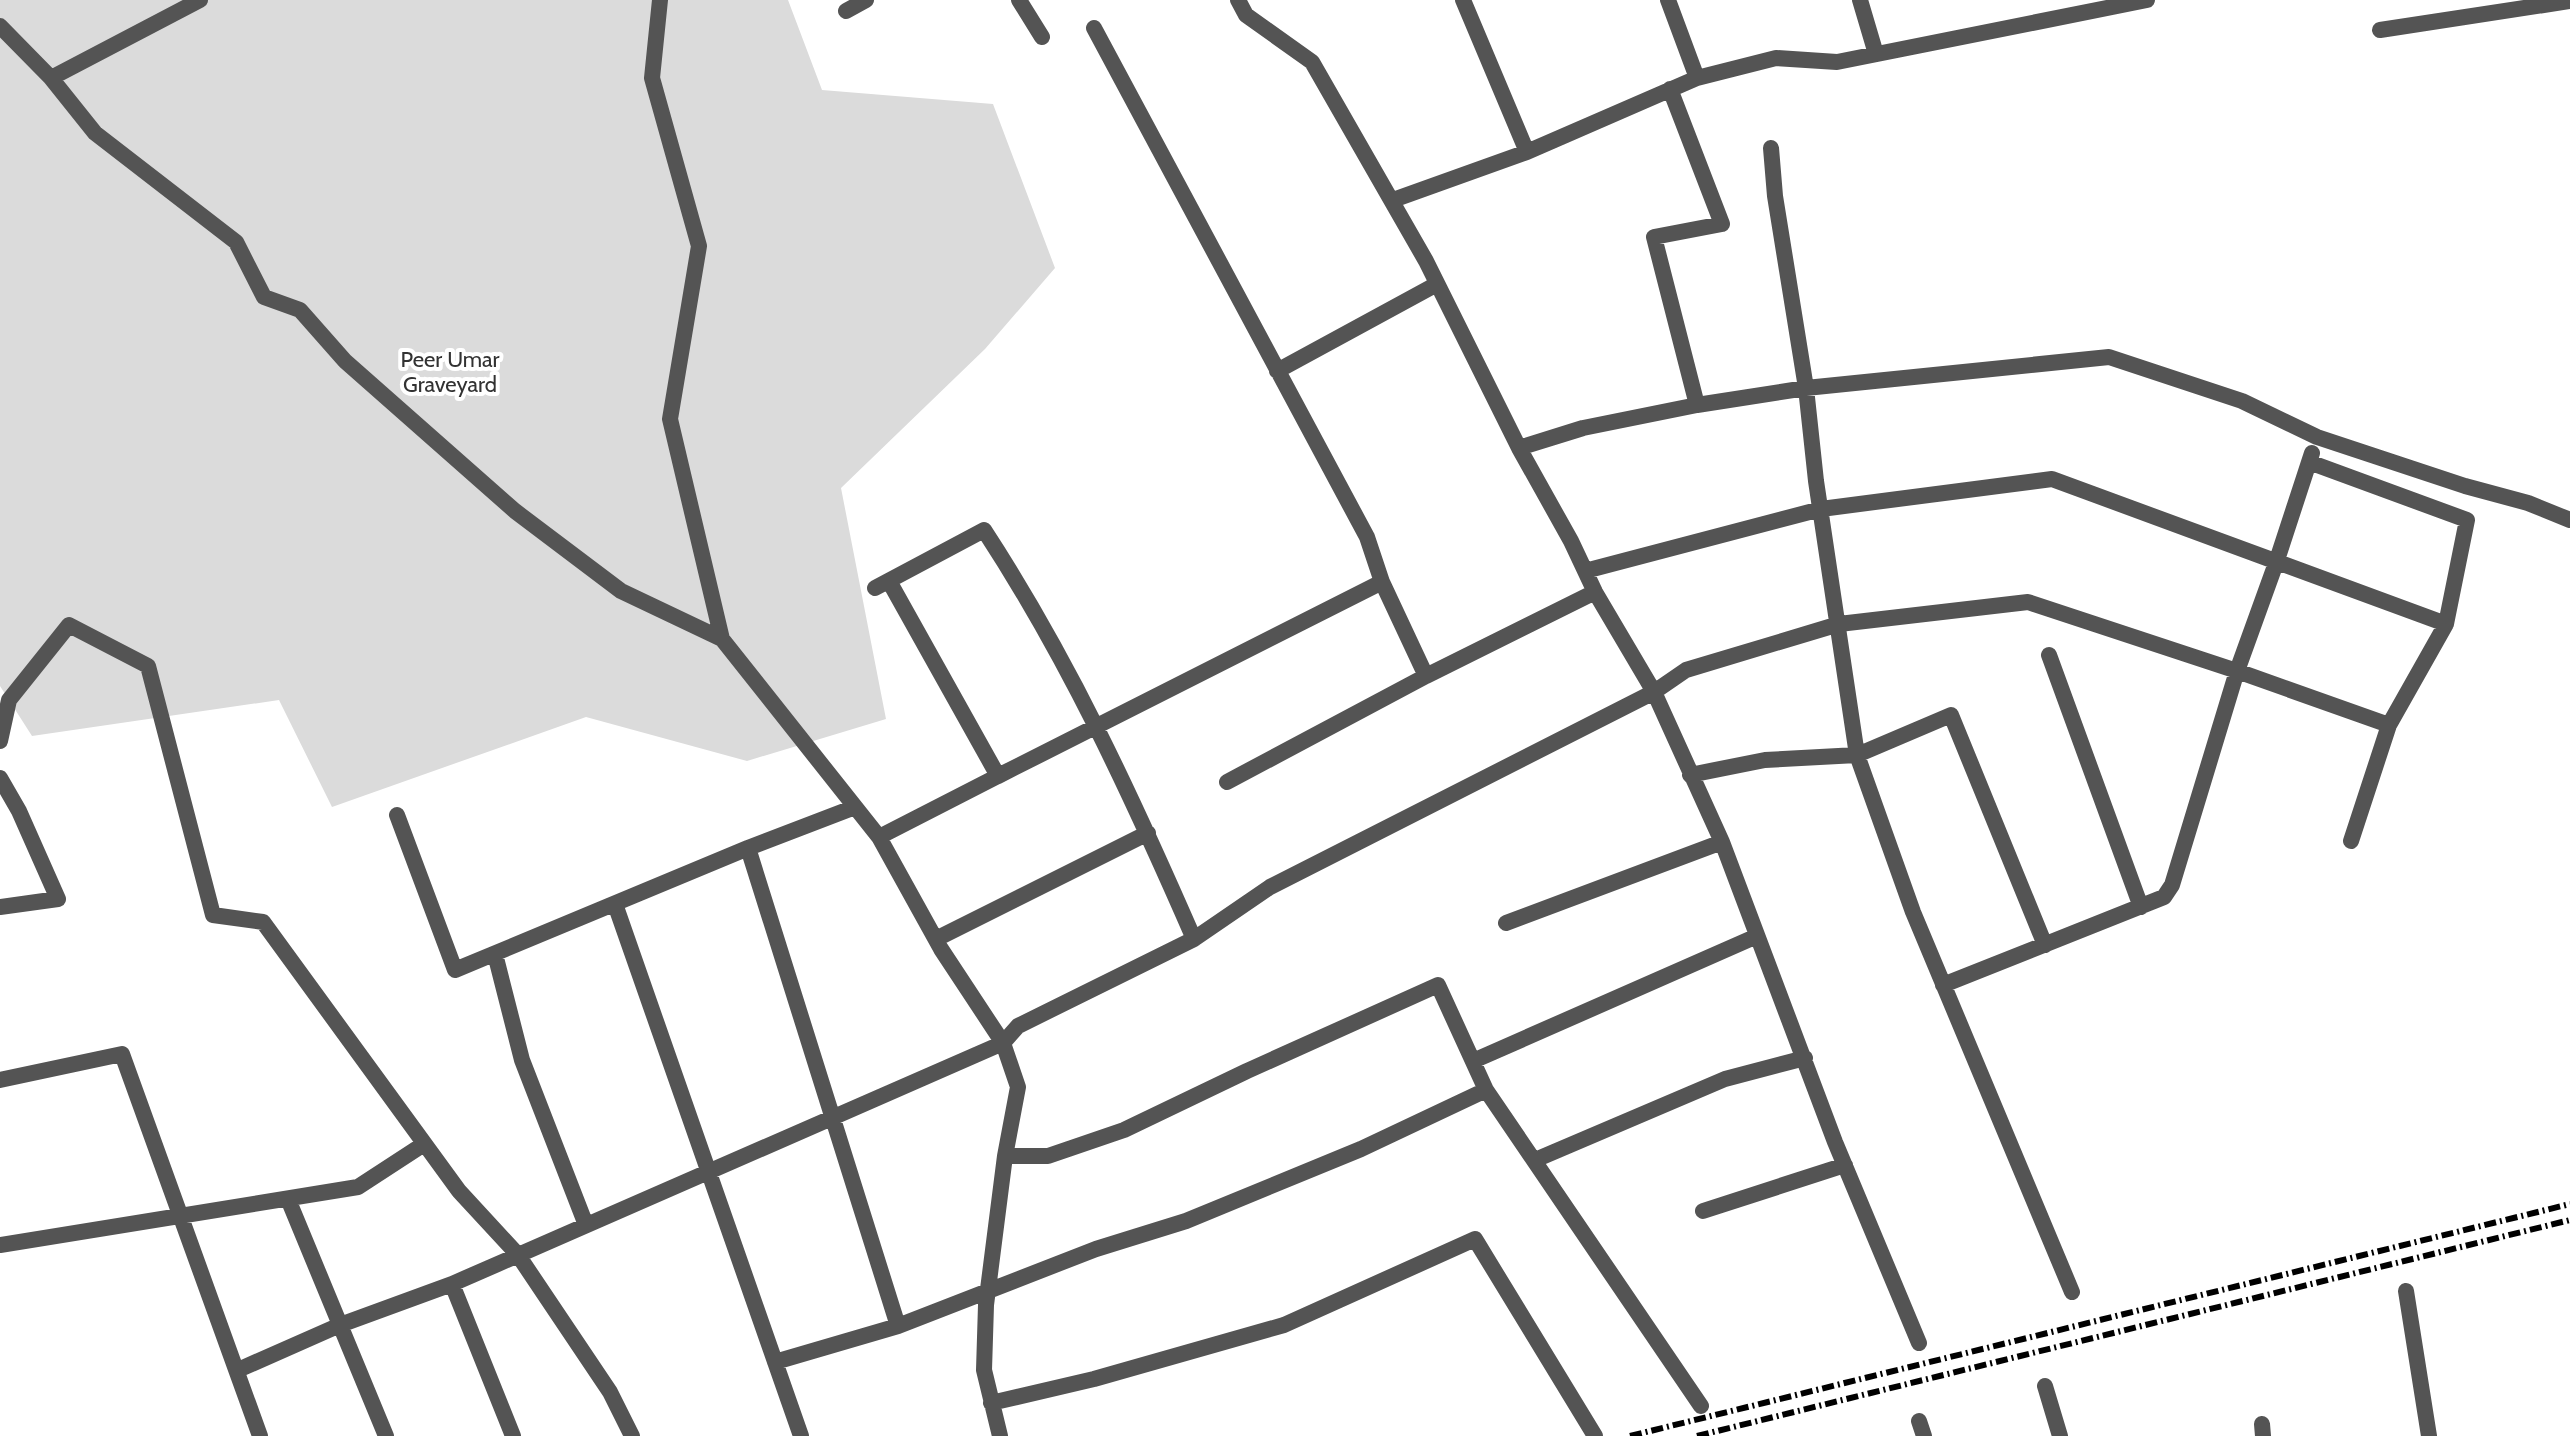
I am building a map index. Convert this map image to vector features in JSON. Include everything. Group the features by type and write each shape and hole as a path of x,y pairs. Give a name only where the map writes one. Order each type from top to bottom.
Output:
{"street":[{"path":"51,78 200,0"},
{"path":"660,0 652,78 699,246 670,419 722,639 879,837 936,939 1003,1043 1018,1087 1005,1156 988,1289 984,1370 999,1436"},
{"path":"846,11 866,0"},
{"path":"1019,0 1042,37"},
{"path":"1238,0 1246,15 1312,62 1393,200 1595,592 1654,692 1722,842 1845,1165 1919,1343"},
{"path":"1463,0 1527,152"},
{"path":"1668,0 1697,78"},
{"path":"1860,0 1876,54"},
{"path":"1393,200 1527,152 1697,78 1776,58 1837,62 2147,0"},
{"path":"2380,30 2570,1"},
{"path":"0,26 51,78 95,133 236,242 264,297 300,310 345,361 515,511 621,591 722,639"},
{"path":"1094,28 1367,537 1382,582 1426,676"},
{"path":"1670,89 1722,224 1654,237 1697,405"},
{"path":"1771,148 1775,196 1806,388 1857,755 1913,912 2072,1292"},
{"path":"1277,371 1437,284"},
{"path":"1519,448 1583,428 1697,405 1806,388 2109,357 2242,401 2317,437 2465,486 2528,503 2570,520"},
{"path":"1943,985 2164,897 2172,885 2237,671 2317,437"},
{"path":"2309,462 2467,520 2446,624 2389,725 2351,841"},
{"path":"1585,571 1821,509 2052,479 2446,624"},
{"path":"998,776 882,584 984,530 1027,595 1097,726 1194,939"},
{"path":"879,837 1382,582"},
{"path":"1227,782 1426,676 1595,592"},
{"path":"238,1370 340,1325 452,1284 1003,1043 1018,1026 1194,939 1270,887 1654,692 1686,670 1839,624 2028,602 2389,725"},
{"path":"0,741 9,700 69,625 148,666 213,915 263,922 459,1191 518,1255 610,1392 632,1436"},
{"path":"2049,655 2141,907"},
{"path":"1690,775 1765,760 1857,755 1951,715 2045,945"},
{"path":"0,778 19,811 58,899 0,907"},
{"path":"397,815 455,970 748,848 855,807"},
{"path":"936,939 1148,833"},
{"path":"1506,923 1722,842"},
{"path":"748,848 898,1326"},
{"path":"615,904 801,1436"},
{"path":"1473,1061 1757,936"},
{"path":"495,954 522,1060 586,1225"},
{"path":"1005,1156 1048,1156 1124,1130 1438,985 1486,1090 1701,1406"},
{"path":"0,1080 122,1054 260,1436"},
{"path":"1535,1160 1725,1079 1805,1058"},
{"path":"775,1362 898,1326 1096,1249 1186,1221 1361,1149 1486,1090"},
{"path":"0,1245 358,1187 424,1144"},
{"path":"1703,1211 1845,1165"},
{"path":"288,1199 386,1436"},
{"path":"991,1403 1094,1379 1284,1325 1475,1239 1595,1436"},
{"path":"452,1284 513,1436"},
{"path":"2406,1291 2429,1436"},
{"path":"2045,1386 2060,1436"}],"green space":[{"name":"Peer Umar Graveyard","path":"0,0 788,0 822,90 993,104 1055,268 985,349 841,488 886,719 747,761 586,717 332,807 279,700 32,736 0,686"}],"railway":[{"path":"1630,1436 2570,1204"},
{"path":"1697,1436 2570,1220"}]}
